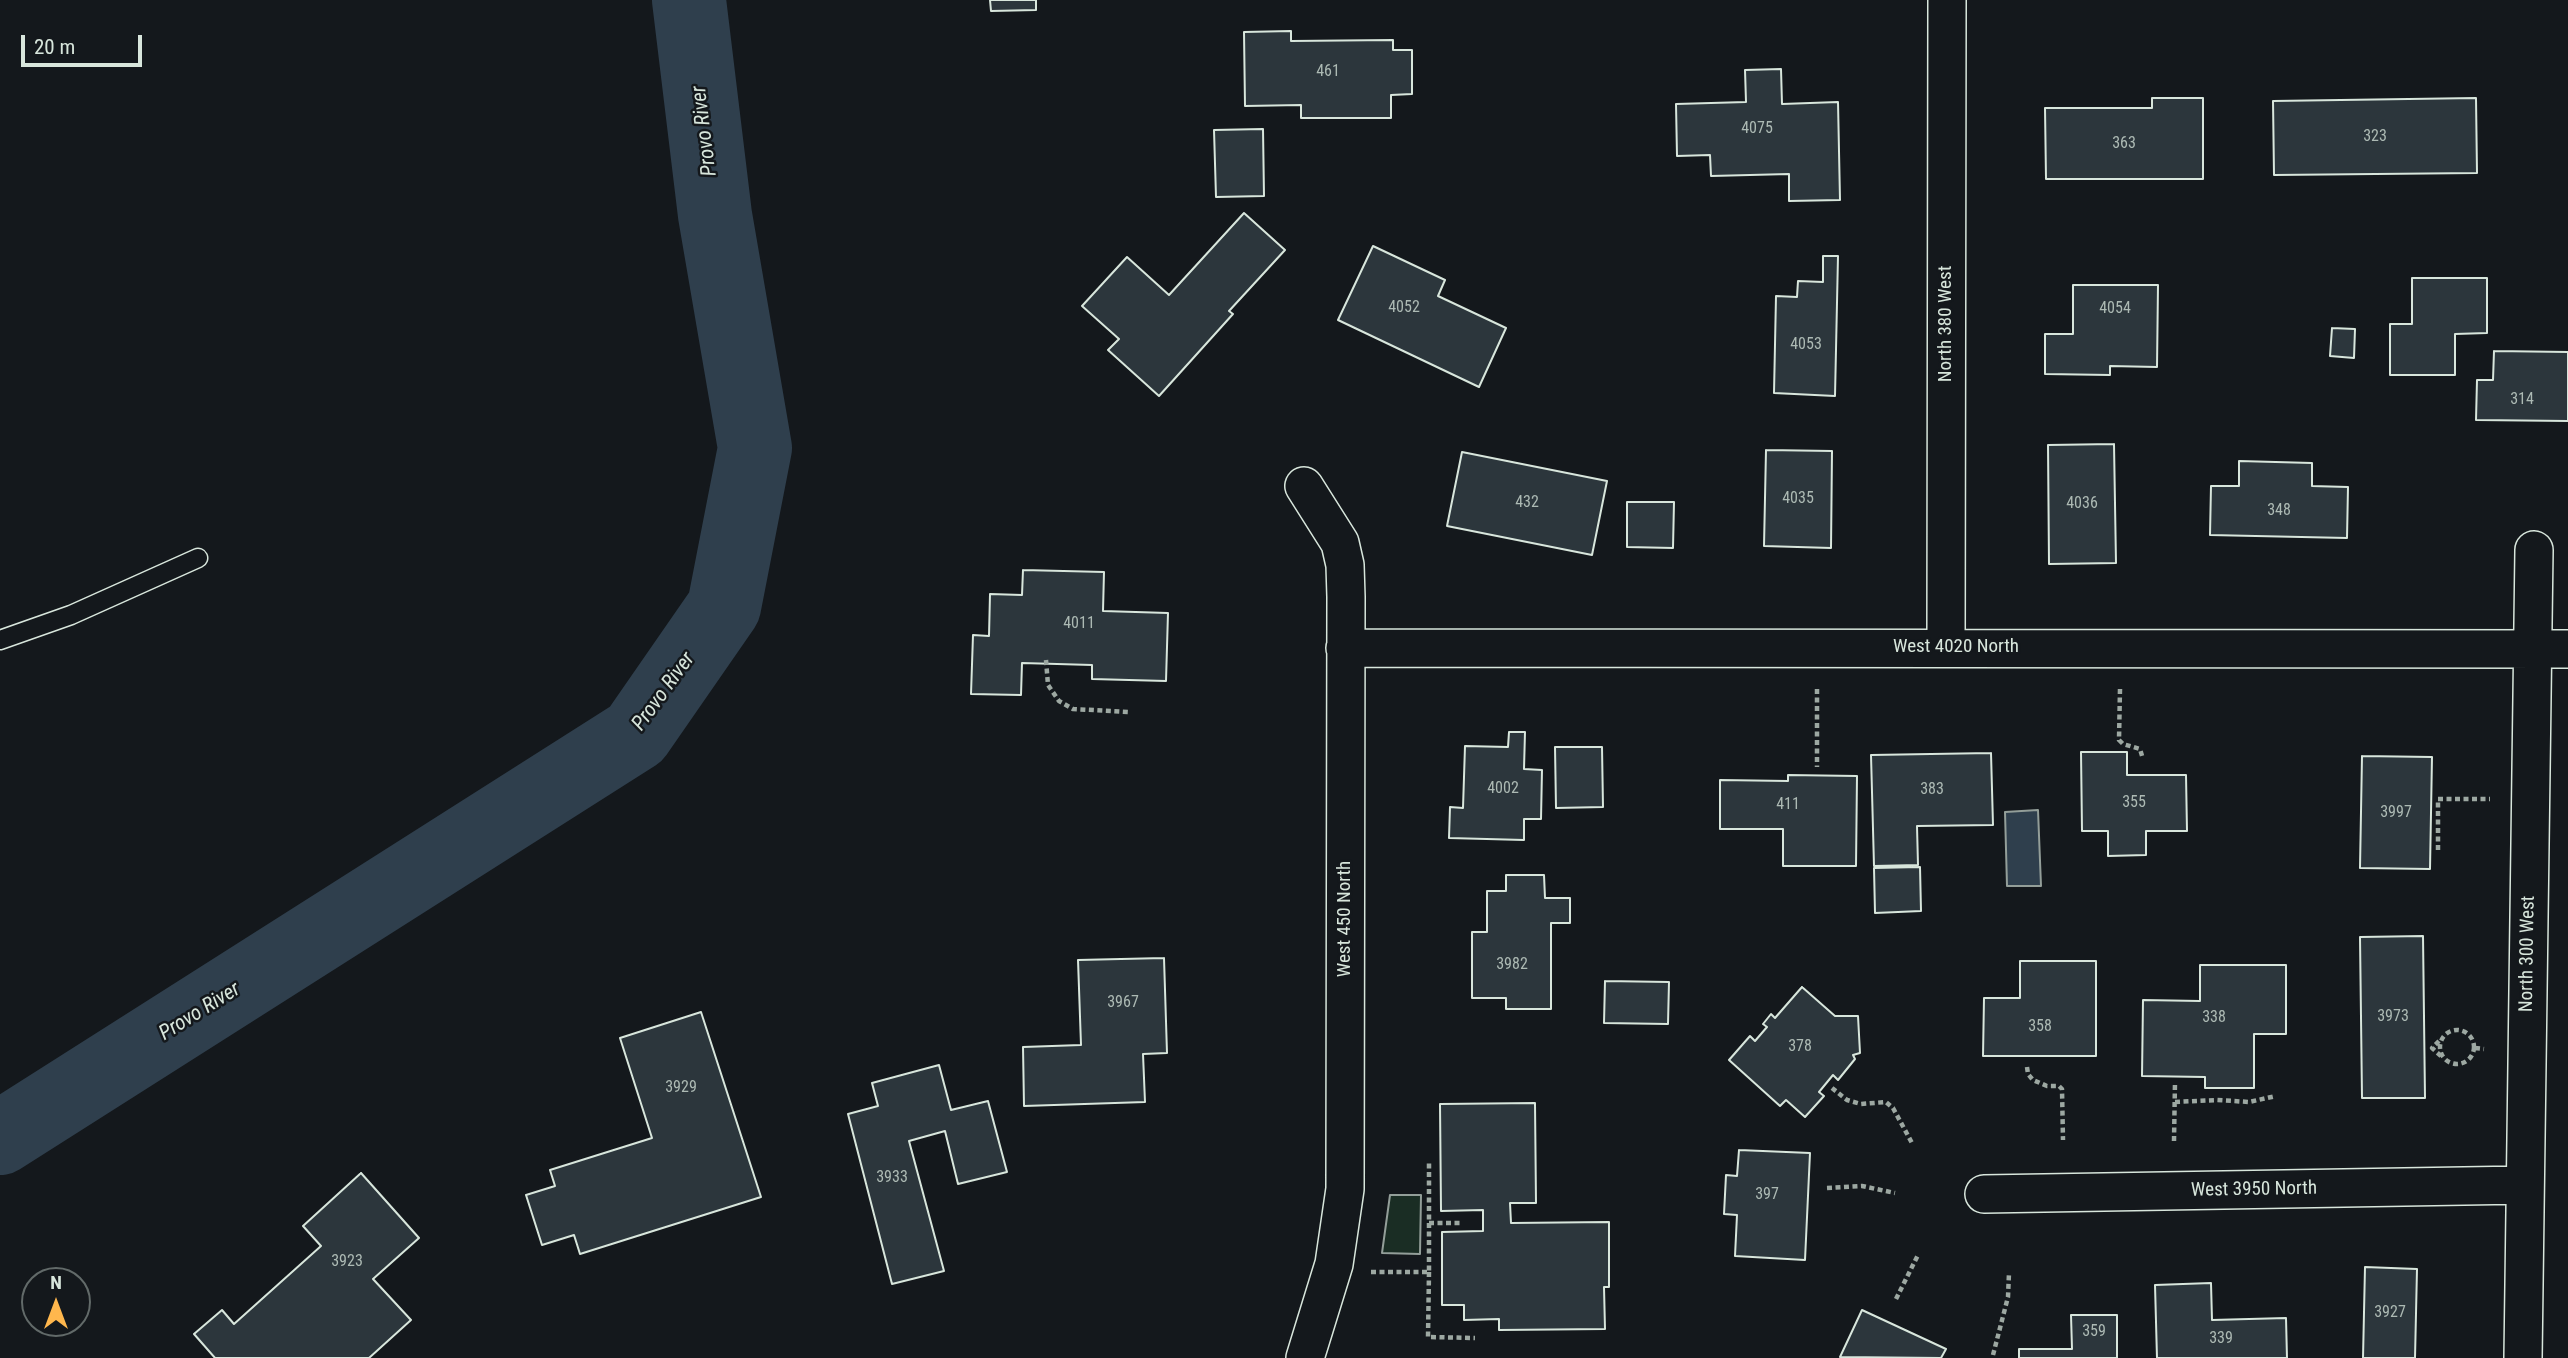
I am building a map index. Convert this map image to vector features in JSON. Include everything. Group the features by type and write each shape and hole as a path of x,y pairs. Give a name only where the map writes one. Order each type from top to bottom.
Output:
{"street":[{"name":"North 380 West","path":"1946,647 1947,0"},
{"name":"West 450 North","path":"1304,486 1340,544 1345,565 1345,1189 1334,1265 1305,1358"},
{"name":"North 300 West","path":"2523,1358 2524,1185 2550,649 2534,550"},
{"name":"West 4020 North","path":"1345,648 2550,649"},
{"name":"West 3950 North","path":"1984,1194 2524,1185"}],"lane":[{"path":"0,640 71,615 198,558"}],"path":[{"path":"1046,660 1048,685 1059,701 1073,709 1129,712"},
{"path":"1817,689 1817,767"},
{"path":"2120,689 2119,740 2123,744 2140,749 2143,759"},
{"path":"2438,850 2438,799 2490,799"},
{"path":"2451,1031 2463,1031 2472,1038 2475,1048 2471,1059 2456,1065 2445,1060 2440,1050 2443,1038 2451,1031"},
{"path":"2475,1048 2484,1049"},
{"path":"2026,1067 2033,1080 2062,1089 2063,1140"},
{"path":"2174,1141 2175,1082"},
{"path":"1832,1088 1847,1100 1861,1104 1886,1102 1893,1108 1912,1143"},
{"path":"2175,1102 2249,1102 2276,1096"},
{"path":"1429,1161 1428,1337 1475,1338"},
{"path":"1827,1188 1862,1186 1895,1193"},
{"path":"1429,1223 1462,1223"},
{"path":"1896,1299 1918,1255"},
{"path":"1370,1272 1429,1272"},
{"path":"1993,1355 2008,1297 2009,1273"}],"green space":[{"path":"1390,1195 1421,1195 1420,1254 1382,1253"}],"water":[{"path":"2038,810 2041,886 2007,886 2005,812"}],"building":[{"path":"990,0 1036,0 1036,10 991,11"},
{"path":"1291,31 1291,41 1393,40 1393,50 1412,50 1412,94 1391,95 1391,118 1301,118 1301,105 1245,106 1244,32"},
{"path":"1781,69 1782,104 1838,102 1840,200 1789,201 1789,174 1711,176 1710,155 1677,156 1676,104 1746,102 1745,70"},
{"path":"2152,98 2203,98 2203,179 2046,179 2045,108 2152,108"},
{"path":"2476,98 2477,173 2274,175 2273,101"},
{"path":"1263,129 1264,196 1216,197 1214,130"},
{"path":"1244,213 1285,250 1229,311 1233,314 1159,396 1108,350 1119,339 1082,306 1127,257 1169,295"},
{"path":"1373,246 1445,280 1438,296 1506,328 1479,387 1338,320"},
{"path":"1823,256 1838,256 1835,396 1774,393 1776,296 1797,297 1798,281 1823,282"},
{"path":"2412,278 2487,278 2487,333 2455,334 2455,375 2390,375 2390,324 2412,324"},
{"path":"2073,285 2158,285 2157,367 2110,366 2110,375 2045,374 2045,334 2073,334"},
{"path":"2332,328 2355,329 2354,358 2330,356"},
{"path":"2494,351 2568,352 2568,421 2476,420 2477,380 2493,380"},
{"path":"2114,444 2116,563 2049,564 2048,445"},
{"path":"1766,450 1832,451 1831,548 1764,546"},
{"path":"1462,452 1607,481 1592,555 1447,526"},
{"path":"2239,461 2312,463 2312,486 2348,487 2347,538 2210,535 2211,486 2239,486"},
{"path":"1627,502 1674,502 1673,548 1627,547"},
{"path":"1023,570 1104,572 1103,611 1168,613 1166,681 1092,679 1092,665 1022,663 1021,695 971,694 973,635 989,636 990,594 1022,595"},
{"path":"1509,732 1525,732 1524,769 1542,770 1541,819 1524,819 1524,840 1449,838 1450,807 1463,808 1465,746 1508,747"},
{"path":"1555,747 1602,747 1603,807 1556,808"},
{"path":"2081,752 2127,752 2127,775 2186,775 2187,831 2146,831 2146,855 2108,856 2108,831 2082,831"},
{"path":"1991,753 1993,825 1917,826 1918,865 1874,866 1871,755"},
{"path":"2362,756 2432,757 2430,869 2360,868"},
{"path":"1788,775 1857,776 1856,866 1783,866 1783,829 1720,829 1720,780 1788,781"},
{"path":"1920,867 1921,911 1875,913 1874,868"},
{"path":"1506,875 1544,875 1545,898 1570,898 1570,923 1551,923 1551,1009 1506,1009 1506,998 1472,998 1472,932 1487,932 1487,891 1506,891"},
{"path":"2423,936 2425,1098 2362,1098 2360,937"},
{"path":"1164,958 1167,1053 1143,1054 1145,1102 1024,1106 1023,1047 1081,1045 1078,960"},
{"path":"2020,961 2096,961 2096,1056 1983,1056 1984,998 2020,998"},
{"path":"2200,965 2286,965 2286,1034 2254,1034 2254,1088 2205,1088 2205,1077 2142,1076 2143,1000 2200,1001"},
{"path":"1605,981 1669,982 1668,1024 1604,1023"},
{"path":"1802,987 1835,1016 1858,1016 1860,1053 1853,1055 1855,1059 1838,1080 1833,1075 1819,1092 1824,1096 1805,1117 1786,1100 1780,1106 1729,1060 1750,1036 1755,1041 1767,1027 1763,1024 1771,1014 1775,1018"},
{"path":"701,1012 761,1197 580,1254 574,1235 542,1245 526,1195 555,1186 550,1170 652,1138 620,1038"},
{"path":"939,1065 951,1110 988,1101 1007,1172 958,1184 945,1131 909,1141 944,1271 892,1284 848,1114 878,1106 872,1083"},
{"path":"1535,1103 1536,1203 1510,1203 1511,1223 1609,1222 1609,1287 1604,1287 1605,1329 1499,1330 1499,1319 1464,1320 1464,1305 1442,1305 1442,1232 1483,1231 1483,1210 1441,1211 1440,1104"},
{"path":"1739,1150 1810,1153 1805,1260 1735,1256 1737,1215 1724,1214 1726,1175 1737,1176"},
{"path":"361,1173 419,1238 373,1279 411,1320 369,1358 215,1358 194,1334 222,1310 234,1324 321,1246 303,1226"},
{"path":"2365,1267 2417,1269 2415,1358 2363,1358"},
{"path":"2211,1283 2212,1320 2286,1318 2287,1358 2157,1358 2155,1285"},
{"path":"1862,1310 1946,1349 1941,1358 1840,1357"},
{"path":"2071,1315 2117,1315 2117,1358 2019,1358 2019,1349 2072,1349"}],"waterway":[{"name":"Provo River","path":"0,1138 636,734 724,607 755,448 715,215 689,0"}]}
